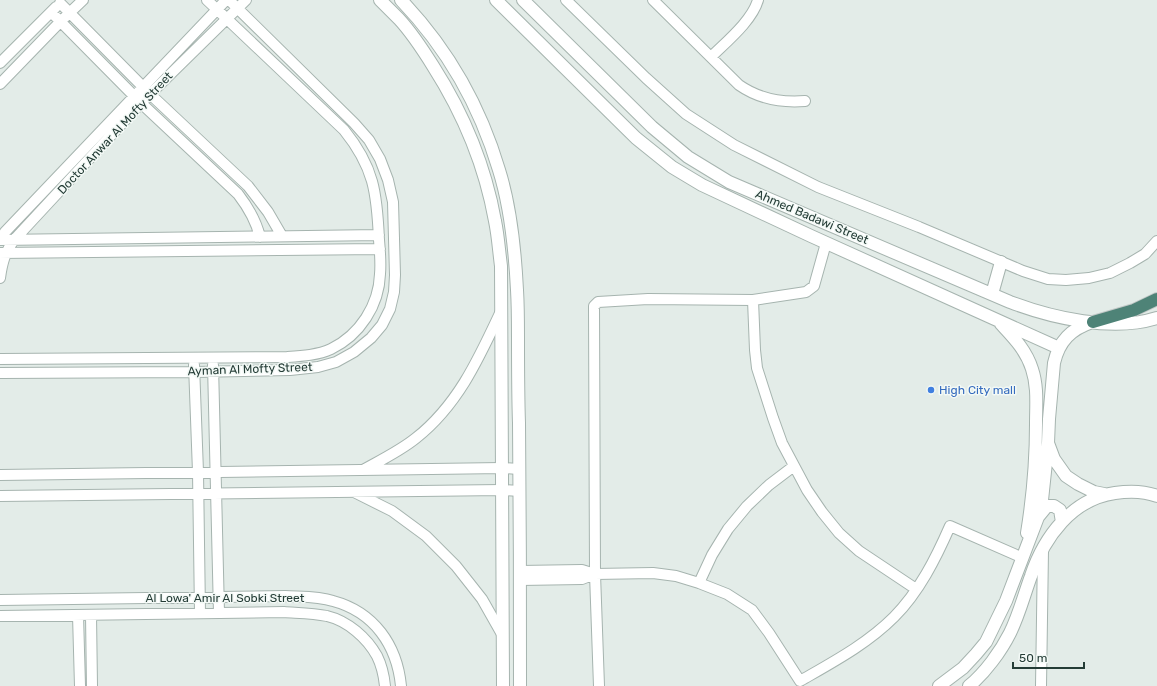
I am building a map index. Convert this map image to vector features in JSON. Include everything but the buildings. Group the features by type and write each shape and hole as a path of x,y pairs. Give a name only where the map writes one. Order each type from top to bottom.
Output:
{"highway":[{"path":"1093,322 1134,310 1157,299"}],"street":[{"path":"0,84 83,0"},
{"name":"Ayman Al Mofty Street","path":"0,359 287,357 309,355 331,349 344,342 366,319 374,305 378,291 380,249 375,193 371,176 364,159 344,130 207,0"},
{"name":"Ayman Al Mofty Street","path":"0,373 194,372 290,370 318,367 336,362 354,352 371,338 382,325 390,309 394,292 393,202 388,180 380,159 369,140 354,123 227,0"},
{"name":"Doctor Anwar Al Mofty Street","path":"146,91 216,10 227,0"},
{"name":"Doctor Anwar Al Mofty Street","path":"0,240 6,232 146,91 227,20 246,0"},
{"path":"380,0 400,20 426,55 457,108 474,145 485,177 495,221 501,266 503,686"},
{"path":"401,0 434,39 455,69 469,95 487,135 499,170 507,205 514,253 517,292 520,491 520,686"},
{"name":"Ahmed Badawi Street","path":"496,0 636,138 672,167 702,186 1059,348"},
{"name":"Ahmed Badawi Street","path":"523,0 652,127 688,157 729,182 1026,308 1059,317 1113,324 1133,323 1157,318"},
{"path":"566,0 646,78 686,114 734,145 818,187 919,227 1023,271 1048,279 1066,280 1089,278 1110,273 1130,263 1144,254 1157,241"},
{"path":"653,0 739,85 755,94 774,101 805,101"},
{"path":"711,57 750,17 758,0"},
{"path":"0,63 61,2 146,91 248,186 268,212 282,236"},
{"path":"51,12 138,99 238,194 253,216 260,237"},
{"name":"Doctor Anwar Al Mofty Street","path":"0,278 3,253 138,99"},
{"path":"0,240 379,235"},
{"path":"60,240 61,252"},
{"path":"599,686 595,574 594,306 598,302 648,299 753,300 806,292 814,286 826,243"},
{"path":"3,253 380,249"},
{"path":"992,294 1001,262"},
{"path":"753,300 757,368 777,431 807,490 822,512 839,532 859,551 916,589"},
{"path":"362,470 390,455 416,438 451,403 463,387 501,311"},
{"path":"997,319 1020,344 1032,369 1037,398 1036,461 1023,558"},
{"path":"939,686 963,668 986,642 1006,601 1038,517 1042,500 1054,363 1059,348 1073,331 1093,322"},
{"path":"213,357 219,613"},
{"path":"194,358 198,472 200,613"},
{"path":"0,366 0,373"},
{"path":"1048,444 1054,459 1066,476 1094,492 1104,494"},
{"path":"699,582 712,555 733,523 747,506 769,485 794,466"},
{"path":"0,475 519,469"},
{"path":"0,496 520,491"},
{"path":"970,686 993,660 1010,633 1043,547 1062,522 1075,509 1089,500 1104,494 1128,491 1157,496"},
{"path":"355,492 392,511 426,536 456,566 482,599 503,636"},
{"path":"1038,517 1047,506 1054,506 1060,510 1062,522"},
{"path":"800,684 862,643 894,617 916,589 932,564 950,526 1023,558"},
{"path":"1041,686 1043,547"},
{"path":"520,575 582,579 595,574 652,574 676,576 699,582 726,594 752,610 769,633 800,684 811,686"},
{"path":"284,612 285,596"},
{"name":"Al Lowa' Amir Al Sobki Street","path":"0,600 285,596 315,597 333,600 349,606 377,627 387,641 395,657 400,674 400,686"},
{"name":"Al Lowa' Amir Al Sobki Street","path":"0,616 284,612 313,614 329,617 343,623 357,632 368,643 377,656 383,671 385,686"},
{"path":"78,615 80,686"},
{"path":"91,615 92,686"}],"place":[{"name":"High City mall","path":"931,390"}]}
